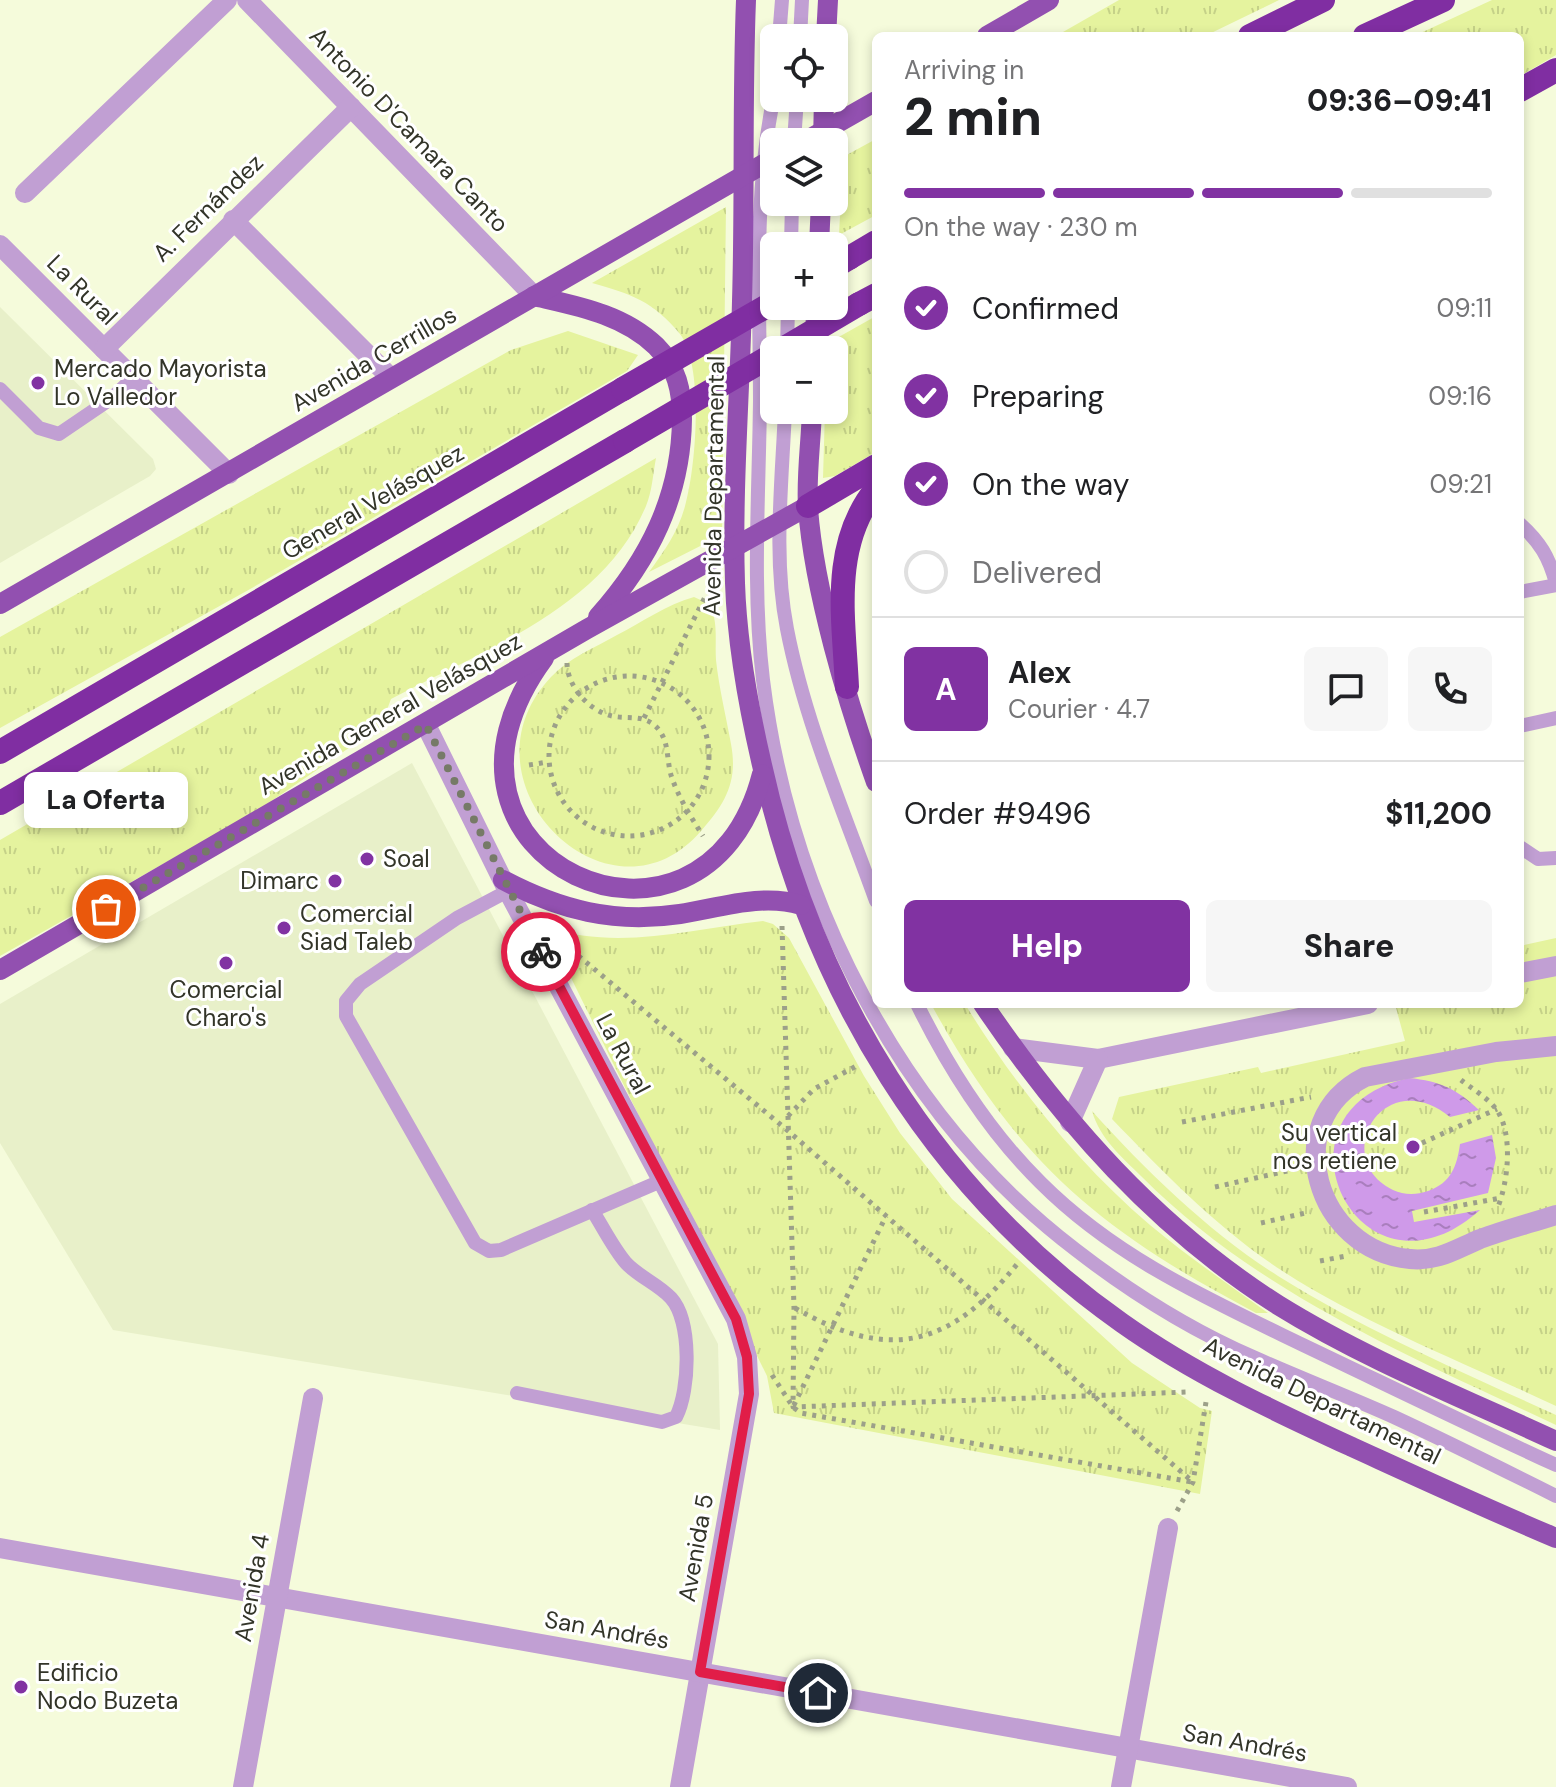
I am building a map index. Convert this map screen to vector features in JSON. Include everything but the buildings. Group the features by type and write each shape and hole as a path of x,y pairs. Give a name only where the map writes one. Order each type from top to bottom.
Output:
{"highway":[{"path":"1258,32 1323,0"},
{"path":"1374,32 1443,0"},
{"path":"1524,88 1556,70"},
{"path":"848,258 872,244"},
{"path":"808,336 868,300"},
{"name":"General Velásquez","path":"0,752 760,310"},
{"path":"0,803 760,362"},
{"path":"808,506 872,468"},
{"path":"847,687 842,593 846,555 852,526 872,495"}],"main road":[{"name":"Avenida Departamental","path":"746,0 742,104 760,165 735,545 743,671 774,820 801,905 842,999 883,1072 922,1130 994,1212 1082,1293 1159,1349 1246,1398 1556,1538"},
{"path":"827,24 828,0"},
{"path":"994,32 1049,0"},
{"path":"836,128 872,104"},
{"name":"Avenida Cerrillos","path":"0,604 760,165"},
{"path":"534,296 610,316 639,332 669,362 682,401 679,461 662,521 640,564 587,629"},
{"path":"811,424 808,506 814,556 847,687 872,769"},
{"name":"Avenida General Velásquez","path":"0,970 587,629 808,506"},
{"path":"548,652 514,708 506,733 502,768 518,823 537,848 567,871 589,881 632,888 655,887 692,875 718,858 733,841 748,817 763,770"},
{"path":"505,885 552,903 608,917 652,917 772,900 801,905"},
{"path":"986,1008 1070,1122 1161,1215 1239,1279 1318,1328 1556,1441"}],"street":[{"path":"25,193 227,0"},
{"name":"Antonio D'Camara Canto","path":"247,0 534,296"},
{"name":"A. Fernández","path":"104,349 351,107"},
{"path":"233,220 391,378"},
{"name":"La Rural","path":"0,245 229,474"},
{"name":"La Rural","path":"426,725 505,885 742,1338 749,1375 746,1413"},
{"path":"1524,972 1556,966"},
{"path":"1013,1048 1098,1059 1348,1008"},
{"path":"1556,1046 1365,1077 1343,1091 1327,1113 1319,1132 1316,1164 1329,1208 1354,1238 1391,1256 1435,1258 1477,1240 1556,1215"},
{"path":"1070,1122 1098,1059"},
{"name":"Avenida 4","path":"243,1787 313,1398"},
{"name":"Avenida 5","path":"680,1787 746,1413"},
{"path":"1121,1787 1168,1528"},
{"name":"San Andrés","path":"0,1548 1347,1787"}],"lane":[{"path":"780,24 782,0"},
{"path":"801,24 802,0"},
{"path":"760,165 759,532 756,570 763,677 772,735 802,849 830,925 872,1008"},
{"path":"0,389 39,428 59,434 112,398 133,378"},
{"path":"784,424 781,579 786,627 797,673 872,889"},
{"path":"1524,528 1540,542 1550,560 1556,584 1524,591"},
{"path":"1524,725 1556,718"},
{"path":"1524,850 1538,859 1556,858"},
{"path":"505,885 360,984 346,1001 346,1016 475,1243 489,1251 501,1250 661,1181"},
{"path":"872,1008 912,1077 957,1138 1048,1228 1158,1305 1251,1356 1394,1417 1556,1496"},
{"path":"919,1008 965,1089 1015,1155 1077,1215 1114,1244 1191,1291 1556,1465"},
{"path":"517,1393 662,1422 676,1417 683,1404 686,1332 682,1311 668,1294 625,1262 592,1210"},
{"path":"1398,1367 1485,1432"}],"path":[{"path":"644,718 706,595"},
{"path":"567,641 567,678 578,692 604,714 644,718 657,728 665,742 670,773 687,812 703,836"},
{"path":"619,675 641,676 662,682 690,703 699,717 709,749 705,783 687,812 662,829 633,836 612,835 575,816 562,801 548,762 555,723 578,692 598,681 619,675"},
{"path":"782,926 794,1308 793,1407"},
{"path":"555,936 787,1130 1193,1482"},
{"path":"787,1116 814,1089 838,1072 861,1064"},
{"path":"1431,1064 1452,1073 1497,1109 1507,1146 1509,1174 1502,1198 1477,1240"},
{"path":"1182,1122 1343,1091"},
{"path":"1422,1143 1497,1109"},
{"path":"1215,1187 1316,1164"},
{"path":"1424,1212 1502,1198"},
{"path":"1261,1223 1329,1208"},
{"path":"793,1407 886,1216"},
{"path":"794,1308 832,1329 881,1339 919,1336 951,1326 985,1300 1022,1258"},
{"path":"767,1364 793,1407 801,1413 1193,1482"},
{"path":"793,1407 1188,1392"},
{"path":"1168,1528 1193,1482 1206,1402"}],"shaded area":[{"name":"Mercado Mayorista Lo Valledor","path":"0,307 153,459 156,469 150,476 0,563"},
{"path":"412,763 718,1344 720,1430 113,1330 0,1143 0,1004"}],"green space":[{"path":"1119,0 1279,0 1213,32 1063,32"},
{"path":"1492,0 1556,0 1556,55 1524,74 1524,32 1423,32"},
{"path":"872,141 872,217 839,232 840,216 848,216 848,154"},
{"path":"726,207 722,535 649,572 676,530 690,485 696,416 692,368 688,349 680,334 651,306 630,295 592,283"},
{"path":"872,318 872,454 835,476 823,478 825,424 848,424 848,336 840,336"},
{"path":"568,331 638,355 627,371 252,588 0,728 0,637 511,350"},
{"path":"656,458 648,501 626,542 601,573 570,600 500,644 391,699 381,726 257,811 0,956 0,840"},
{"path":"694,597 707,604 714,617 717,670 733,757 728,791 701,831 664,859 625,866 587,857 555,833 531,800 520,760 525,718 551,677 566,664 664,609"},
{"path":"763,921 773,924 789,938 864,1076 900,1133 952,1199 1132,1363 1200,1408 1212,1411 1200,1494 774,1413 767,1376 546,927 573,934 627,938"},
{"path":"1556,938 1556,1406 1382,1326 1284,1272 1215,1220 1112,1119 1119,1097 1258,1067 1261,1073 1405,1041 1396,1008 1524,1008 1524,945"},
{"path":"933,1008 968,1008 1026,1093 1098,1176 1164,1236 1268,1313 1256,1313 1151,1252 1067,1187 1030,1149 963,1059"},
{"path":"1092,1111 1180,1200 1228,1241 1278,1276 1380,1333 1556,1415 1556,1425 1338,1319 1235,1255 1187,1218 1127,1162 1106,1139"}],"water":[{"path":"1409,1078 1447,1087 1479,1110 1450,1117 1426,1103 1404,1101 1386,1108 1372,1122 1365,1139 1365,1158 1374,1176 1397,1192 1419,1193 1436,1188 1447,1178 1455,1166 1460,1144 1492,1135 1496,1158 1488,1193 1412,1211 1414,1222 1480,1210 1436,1237 1397,1239 1365,1224 1343,1196 1334,1162 1340,1127 1364,1097"}],"way so far":[{"path":"106,909 426,725 541,952"}],"place":[{"name":"Mercado Mayorista Lo Valledor","path":"38,383"},
{"name":"Soal","path":"367,859"},
{"name":"Dimarc","path":"335,881"},
{"name":"La Oferta","path":"106,909"},
{"name":"Comercial Siad Taleb","path":"284,928"},
{"name":"Comercial Charo's","path":"226,963"},
{"name":"Su vertical nos retiene","path":"1413,1147"},
{"name":"Edificio Nodo Buzeta","path":"21,1687"}],"route":[{"path":"541,952 736,1319 747,1357 749,1394 700,1672 818,1693"}]}
